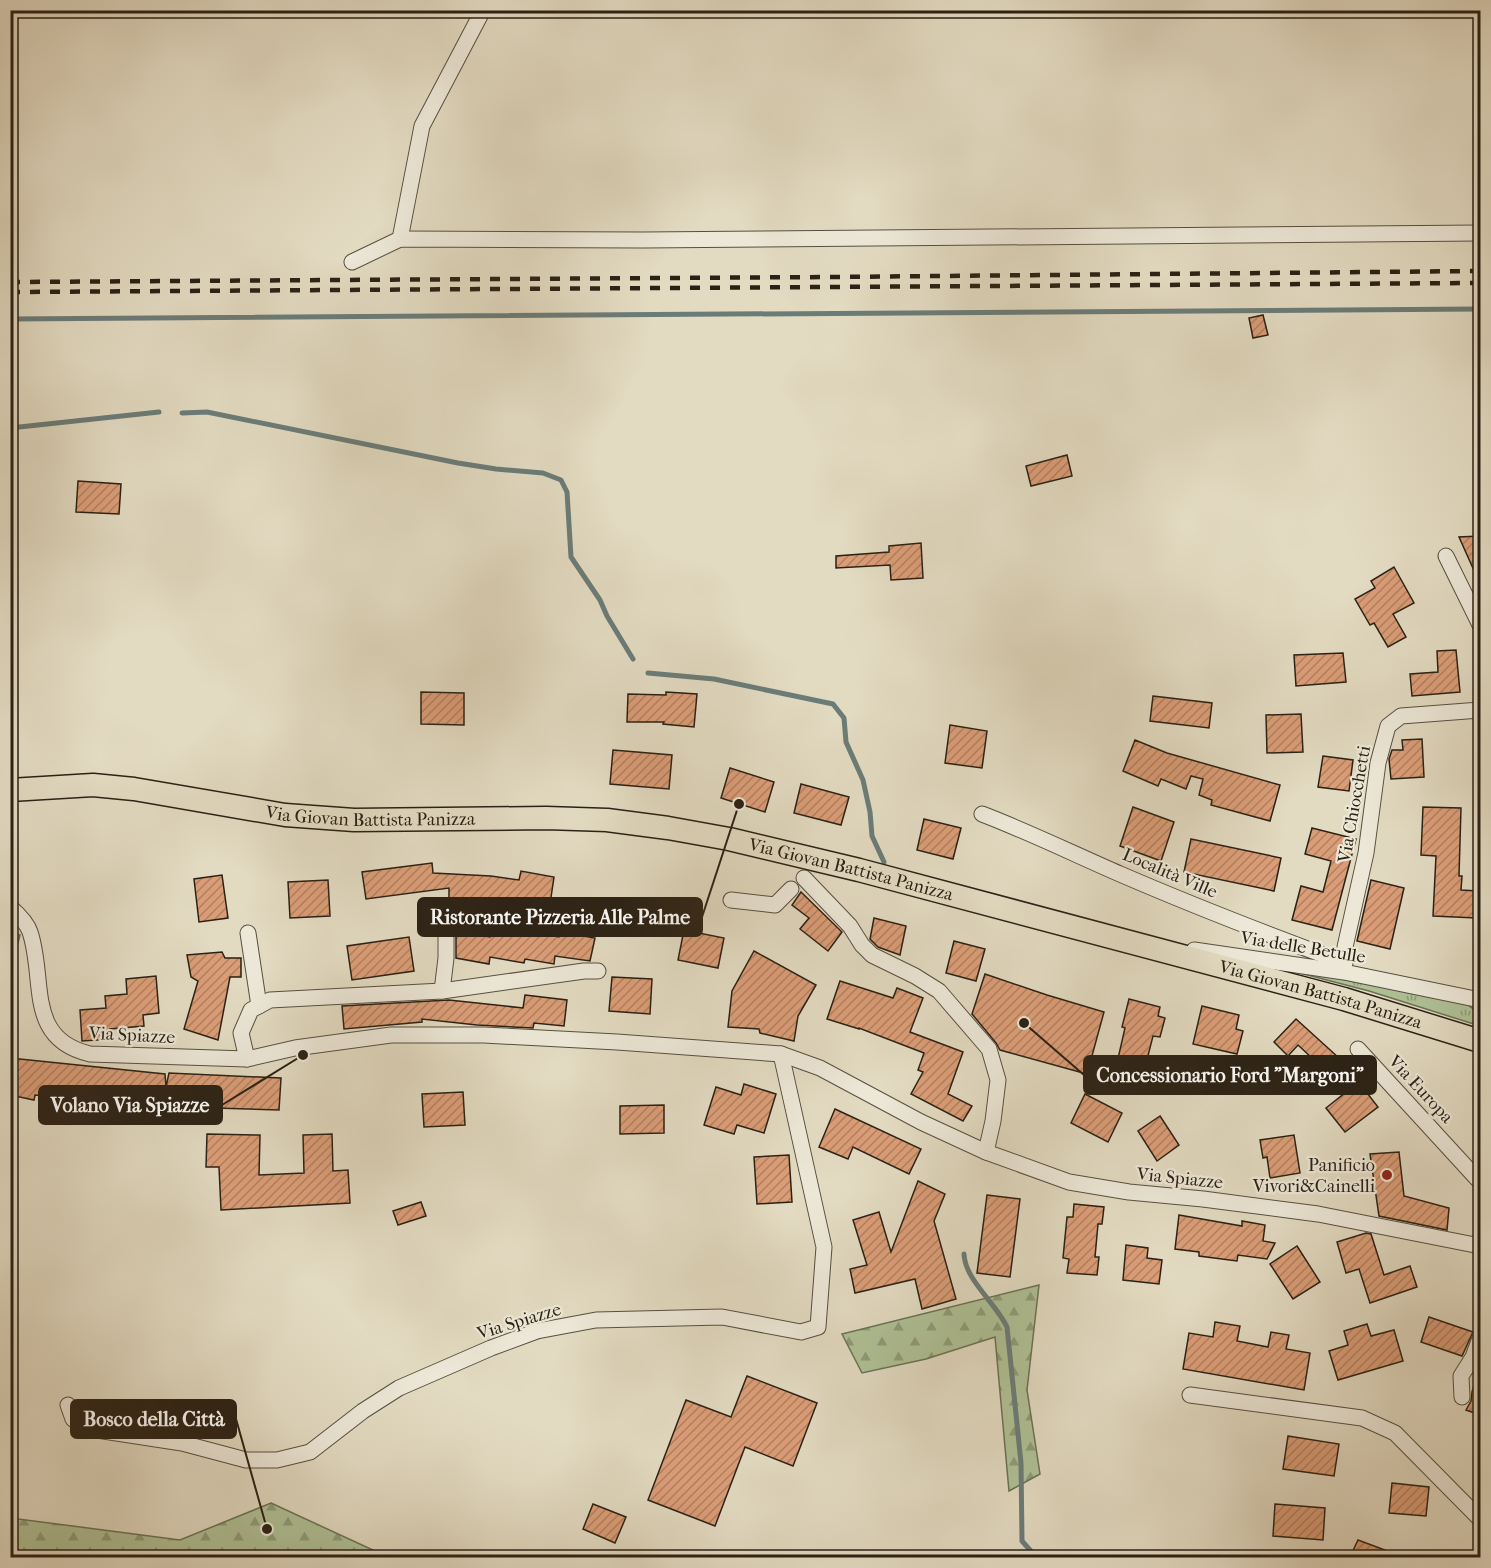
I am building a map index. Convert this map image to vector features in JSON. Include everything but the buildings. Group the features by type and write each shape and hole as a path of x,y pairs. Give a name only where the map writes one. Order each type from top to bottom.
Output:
{"main road":[{"name":"Via Giovan Battista Panizza","path":"10,790 93,784 285,815 354,820 546,818 606,820 668,828 729,839 840,865 1344,999 1480,1041"}],"street":[{"path":"400,239 422,126 483,10"},
{"path":"352,262 400,239 655,240 1480,233"},
{"path":"1446,556 1480,625"},
{"name":"Via Chiocchetti","path":"1344,968 1345,947 1366,853 1378,763 1388,726 1401,716 1480,710"},
{"name":"Località Ville","path":"982,814 1020,828 1118,873 1344,968"},
{"path":"804,878 850,926 862,945 872,955 915,976 939,991 989,1050 998,1080 993,1122 986,1152"},
{"name":"Via Giovan Battista Panizza","path":"731,900 775,905 791,889"},
{"name":"Via Spiazze","path":"10,907 29,930 41,1007 47,1022 58,1038 69,1047 90,1054 247,1059 295,1048 403,1035 484,1035 628,1042 782,1054 820,1068 921,1122 986,1152 1069,1182 1129,1192 1318,1214 1480,1246"},
{"path":"442,991 446,958 446,914"},
{"path":"248,933 259,1006"},
{"name":"Via delle Betulle","path":"1118,938 1344,968 1480,1000"},
{"path":"247,1059 241,1033 251,1010 270,1000 442,991 598,971"},
{"name":"Via Europa","path":"1358,1049 1480,1182"},
{"name":"Via Spiazze","path":"68,1405 73,1419 84,1428 182,1443 246,1460 278,1460 310,1452 363,1411 399,1388 491,1348 537,1331 596,1320 722,1317 801,1332 818,1327 824,1247 782,1054"},
{"path":"1462,1397 1461,1376 1473,1357 1480,1338"},
{"path":"1190,1395 1362,1418 1395,1433 1480,1519"}],"green space":[{"path":"11,930 20,935 11,970"},
{"path":"1273,966 1465,1003 1480,1014 1480,1026 1369,991"},
{"path":"1039,1285 1027,1390 1040,1474 1009,1491 995,1337 926,1359 862,1373 842,1334"},
{"path":"271,1503 388,1557 11,1557 11,1518 180,1540"}],"waterway":[{"path":"10,319 1480,309"},
{"path":"10,428 159,412"},
{"path":"182,413 207,412 458,463 543,473 561,480 567,492 571,557 600,600 633,659"},
{"path":"648,673 714,679 833,704 844,718 846,742 863,780 870,812 872,836 884,862"},
{"path":"964,1254 975,1282 1007,1327 1021,1463 1022,1541 1037,1558"}],"railway":[{"path":"10,282 1480,271"},
{"path":"10,292 1480,283"}],"place":[{"name":"Ristorante Pizzeria Alle Palme","path":"739,804"},
{"name":"Concessionario Ford \"Margoni\"","path":"1024,1023"},
{"name":"Volano Via Spiazze","path":"303,1055"},
{"name":"Panificio Vivori&Cainelli","path":"1387,1175"},
{"name":"Bosco della Città","path":"267,1529"}]}
